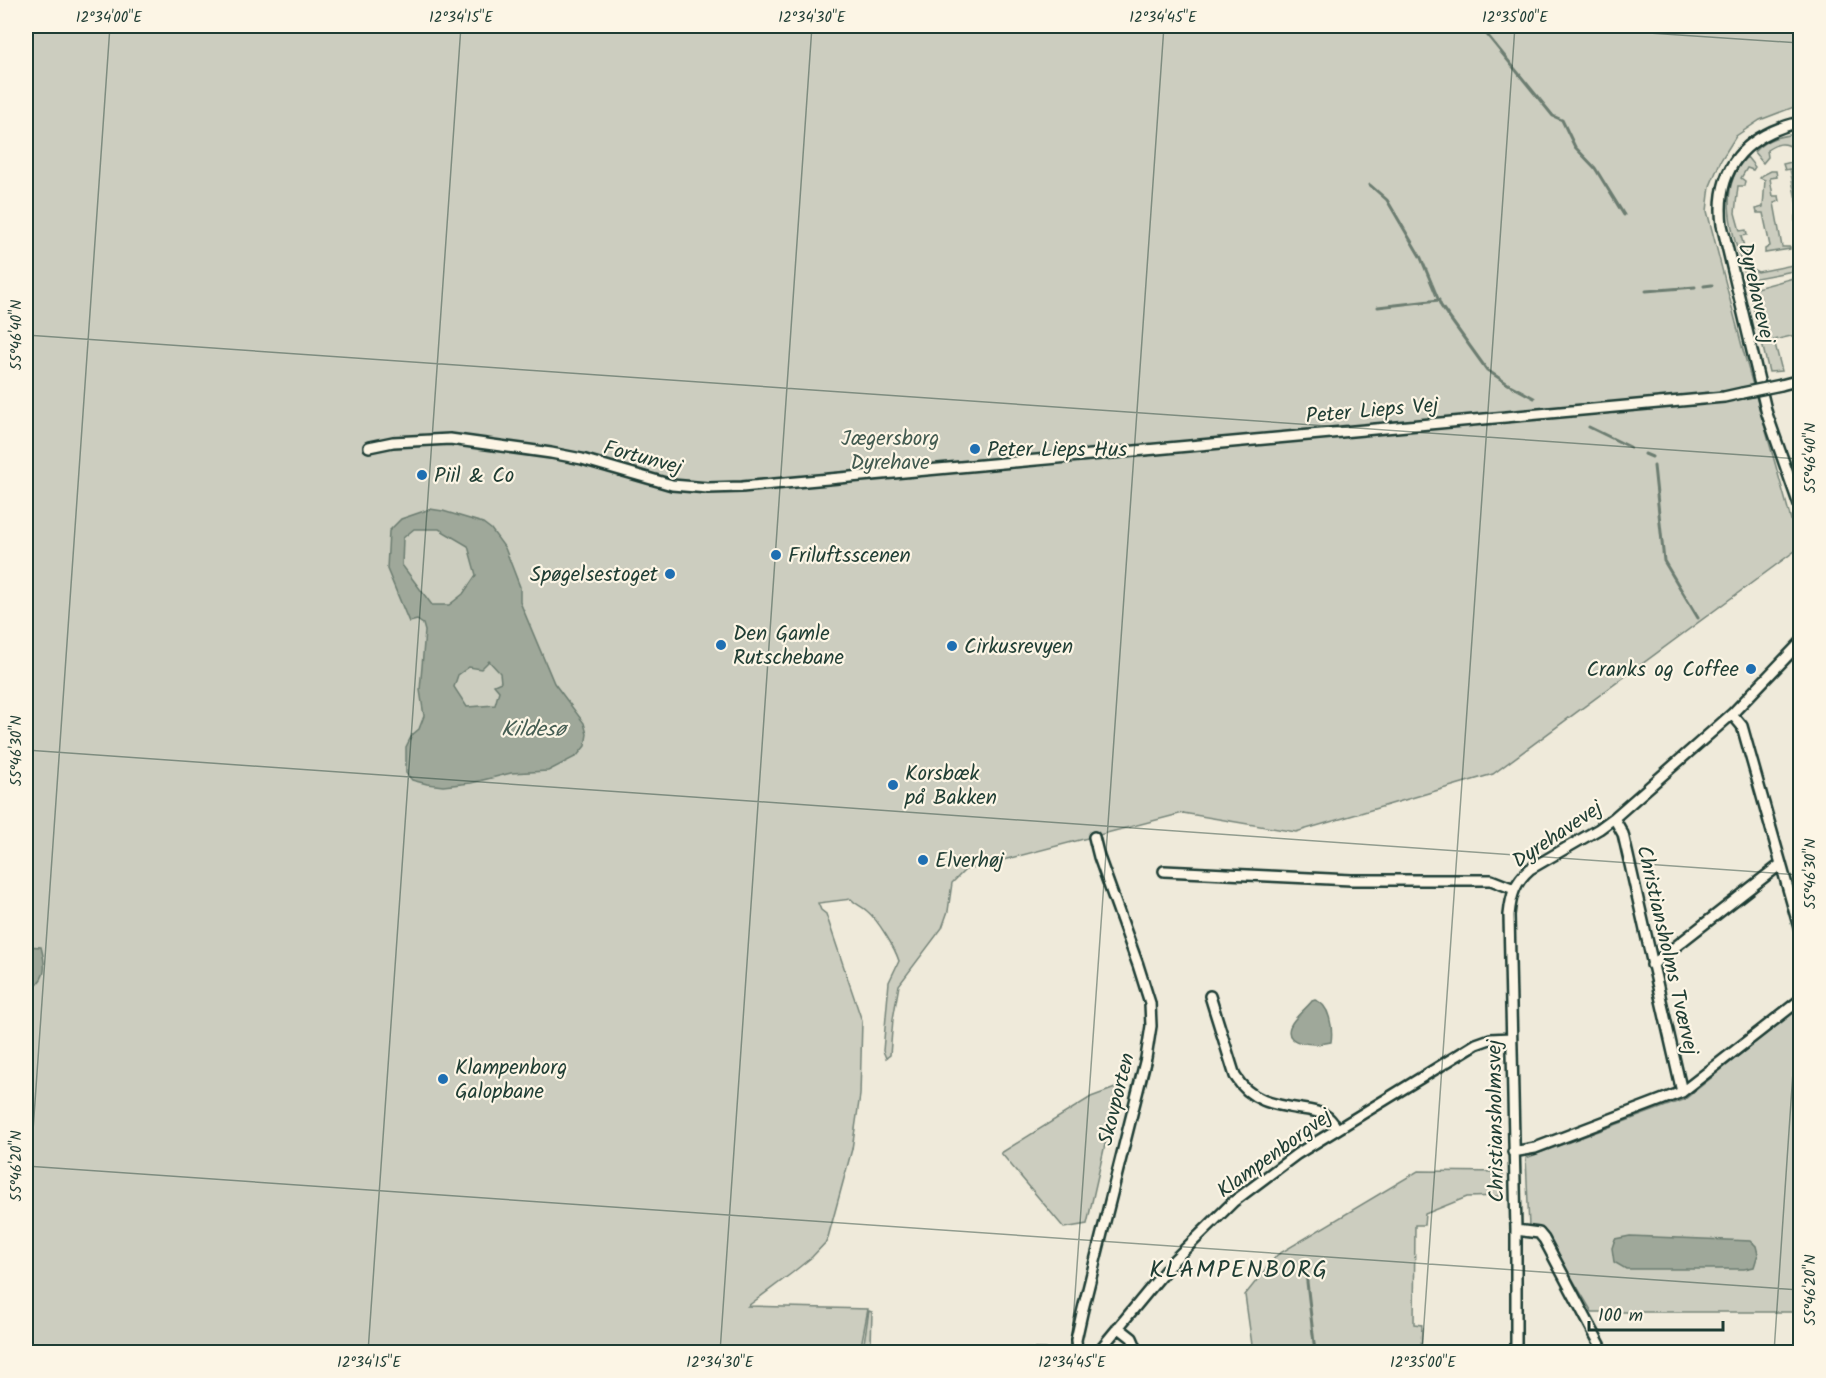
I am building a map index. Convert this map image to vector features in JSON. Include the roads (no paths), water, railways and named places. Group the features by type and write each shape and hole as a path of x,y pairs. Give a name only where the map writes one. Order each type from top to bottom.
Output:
{"street":[{"name":"Dyrehavevej","path":"1797,123 1760,138 1735,160 1726,175 1720,208 1722,225 1767,414 1800,508"},
{"name":"Peter Lieps Vej","path":"946,468 1724,397 1800,380"},
{"name":"Fortunvej","path":"369,447 393,442 450,439 497,444 582,459 672,485 708,488 742,487 946,468"},
{"name":"Dyrehavevej","path":"1164,871 1352,880 1491,880 1514,889 1521,877 1530,869 1614,818 1732,714 1800,644"},
{"path":"1732,714 1742,726 1800,931"},
{"name":"Christiansholms Tværvej","path":"1614,818 1623,834 1682,1092"},
{"name":"Skovporten","path":"1077,1353 1076,1340 1082,1313 1146,1058 1150,1026 1150,1003 1094,837"},
{"path":"1652,965 1781,864"},
{"name":"Christiansholmsvej","path":"1514,889 1509,915 1516,1230 1516,1353"},
{"path":"1210,996 1235,1076 1242,1087 1263,1101 1277,1106 1318,1112 1328,1116 1337,1129"},
{"path":"1513,1152 1535,1148 1682,1092 1800,1000"},
{"name":"Klampenborgvej","path":"1098,1353 1174,1260 1233,1202 1289,1160 1476,1044 1490,1039 1511,1038"},
{"path":"1516,1230 1539,1233 1544,1239 1604,1353"},
{"path":"1118,1327 1132,1338 1138,1353"}],"water":[{"name":"Kildesø","path":"430,509 483,523 491,529 505,548 520,587 520,602 554,683 584,723 587,734 585,746 577,756 548,771 511,773 471,783 443,786 412,780 406,773 406,747 412,735 419,729 424,716 420,690 425,631 423,624 417,620 409,622 387,569 389,531 401,519","holes":["414,529 439,529 468,546 476,575 463,594 449,605 432,605 402,565 403,538","489,661 500,673 501,682 494,685 499,691 495,705 467,707 454,687 458,675 469,667 481,669"]},
{"path":"26,946 41,947 44,973 38,983 26,992"},
{"path":"1315,1000 1324,1006 1327,1012 1331,1024 1331,1042 1304,1043 1292,1038 1289,1034 1290,1027 1297,1017"},
{"path":"1630,1236 1751,1241 1756,1246 1758,1254 1754,1267 1744,1269 1626,1269 1614,1262 1612,1248 1615,1239"}],"waterway":[{"path":"1480,26 1553,116 1562,120 1575,147 1595,168 1624,215"},
{"path":"1370,185 1387,200 1421,258 1441,306 1487,370 1534,398"},
{"path":"1704,286 1712,285"},
{"path":"1646,291 1695,287"},
{"path":"1378,307 1439,300"},
{"path":"1589,427 1630,447"},
{"path":"1645,454 1652,457"},
{"path":"1654,466 1664,561 1698,618"},
{"path":"1306,1273 1315,1352"}],"place":[{"name":"Peter Lieps Hus","path":"975,449"},
{"name":"Piil & Co","path":"422,475"},
{"name":"Friluftsscenen","path":"776,555"},
{"name":"Spøgelsestoget","path":"670,574"},
{"name":"Den Gamle Rutschebane","path":"721,645"},
{"name":"Cirkusrevyen","path":"952,646"},
{"name":"Cranks og Coffee","path":"1751,669"},
{"name":"Korsbæk på Bakken","path":"893,785"},
{"name":"Elverhøj","path":"923,860"},
{"name":"Klampenborg Galopbane","path":"443,1079"}],"district":[{"name":"KLAMPENBORG","path":"1239,1269"}],"park label":[{"name":"Jægersborg Dyrehave","path":"890,450"}]}
